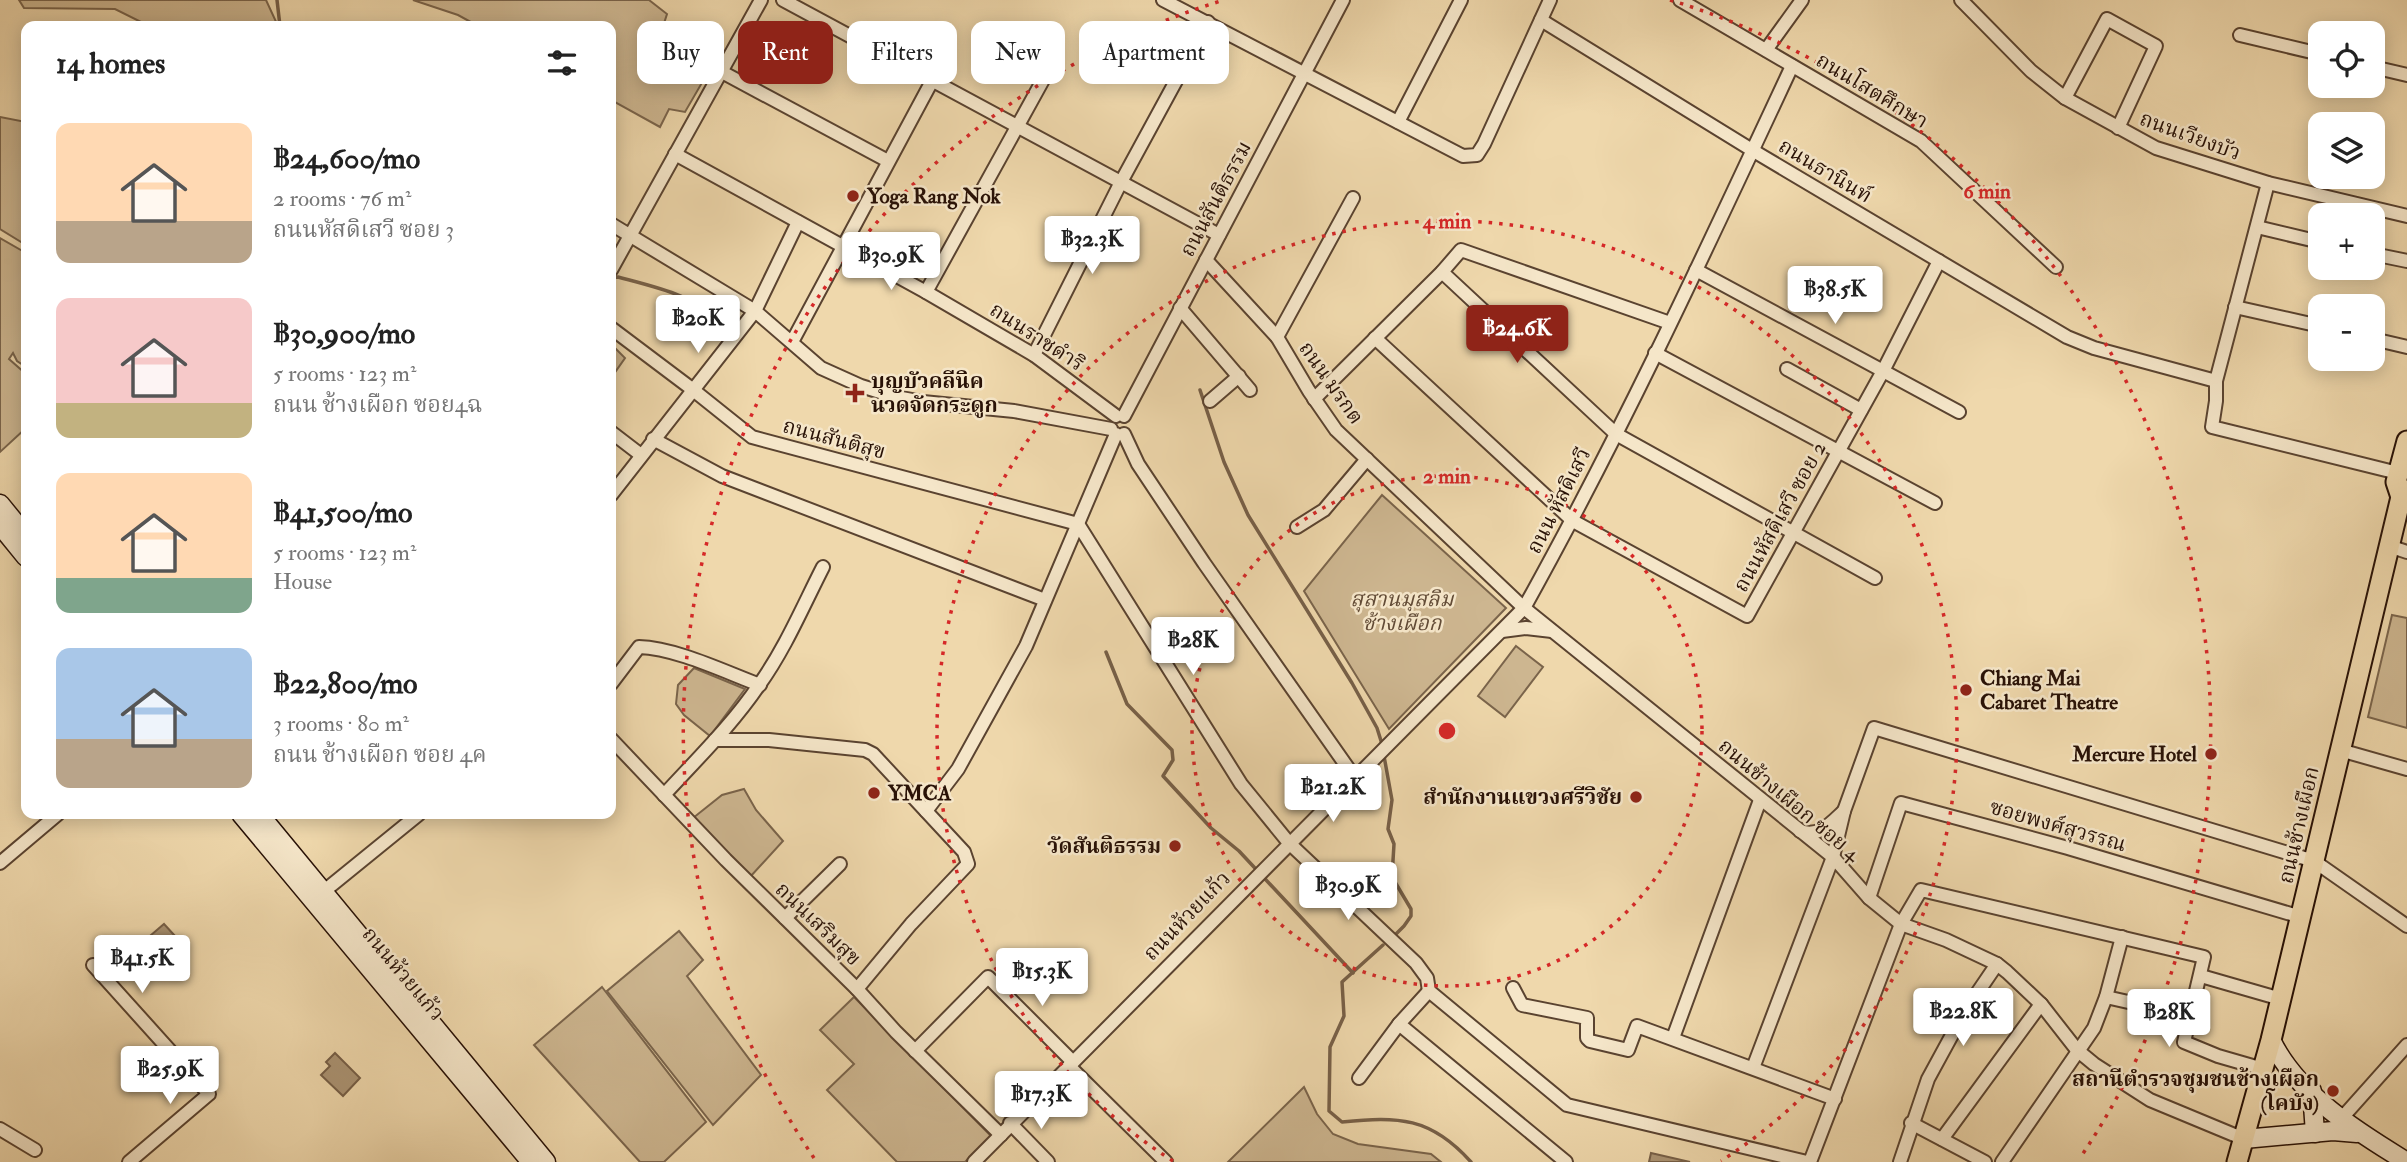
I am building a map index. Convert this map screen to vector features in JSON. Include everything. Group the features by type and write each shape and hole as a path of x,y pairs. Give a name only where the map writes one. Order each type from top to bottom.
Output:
{"main road":[{"name":"ถนนช้างเผือก","path":"2237,1162 2271,1040 2340,750 2398,549 2407,441"},
{"path":"0,504 21,530"},
{"path":"0,525 21,551"},
{"name":"ถนนห้วยแก้ว","path":"245,819 531,1162"},
{"name":"ถนนห้วยแก้ว","path":"263,819 546,1162"},
{"path":"2271,1040 2288,1068 2341,1119 2406,1162"},
{"path":"2312,1091 2315,1133"},
{"path":"2244,1139 2333,1130 2361,1134"}],"street":[{"path":"724,64 761,0"},
{"path":"783,0 847,34"},
{"path":"1163,0 1206,21"},
{"name":"ถนนสันติธรรม","path":"1120,416 1343,0"},
{"path":"1398,122 1461,0"},
{"path":"1229,33 1463,156 1477,155 1550,0"},
{"name":"ถนนโสตศึกษา","path":"1680,0 1921,141 2056,267"},
{"path":"1766,50 1802,0"},
{"name":"ถนนเวียงบัว","path":"1961,0 2031,71 2065,98 2156,148 2268,183 2407,216"},
{"path":"2065,98 2107,19 2156,46 2118,128"},
{"name":"ถนนธานินท์","path":"1541,20 1752,150 2067,337 2094,348 2216,381"},
{"path":"2240,36 2308,51"},
{"name":"ถนน หัสดิเสวี","path":"1254,880 1524,608 1573,521 1792,66"},
{"path":"2385,70 2407,75"},
{"path":"724,73 888,161"},
{"path":"616,261 713,84"},
{"path":"792,342 930,84"},
{"path":"939,84 1219,235"},
{"path":"926,292 1040,84"},
{"path":"1034,355 1174,84"},
{"name":"ถนนราชดำริ","path":"676,154 1034,355 1120,416"},
{"path":"2268,183 2216,381 2213,427 2289,445 2402,486"},
{"path":"1277,337 1353,198"},
{"path":"616,488 755,311 798,222"},
{"path":"616,227 755,311 821,368 861,386 897,397 1014,411 1117,433 1204,563 1355,778"},
{"path":"2257,227 2308,239"},
{"path":"1314,399 1461,250 1670,323"},
{"path":"2385,256 2407,261"},
{"name":"ถนน มรกต","path":"1206,260 1277,337 1336,430 1524,608"},
{"name":"ถนนหัสดิเสวี ซอย 2","path":"1573,521 1747,616 1883,371 1939,261"},
{"path":"1696,270 1959,412"},
{"path":"1442,272 1616,434 1875,578"},
{"path":"2235,307 2308,323"},
{"path":"1180,308 1250,390"},
{"name":"ถนนสันติสุข","path":"616,332 752,437 1078,524"},
{"path":"1375,338 1573,521"},
{"path":"2385,342 2407,347"},
{"path":"1656,353 1935,503"},
{"path":"1787,369 1861,410"},
{"path":"1210,401 1239,376"},
{"path":"926,811 958,769 1026,646 1117,433 1130,425 1120,416"},
{"path":"616,436 641,455"},
{"path":"653,439 722,476 1045,600"},
{"path":"1297,527 1324,510 1367,459"},
{"path":"1078,524 1241,784 1289,843 1416,963 1427,978 1429,990 1567,1105 1809,1162 1901,924 1921,890 2204,957 2184,1042 2218,1056 2263,1069"},
{"path":"664,795 715,740 760,685 823,567"},
{"name":"ถนนช้างเผือก ซอย 4","path":"1524,608 1833,857 1869,898 1901,924 1946,940 1997,964 2041,1004 2077,1050 2094,1064 2150,1100 2244,1139"},
{"path":"1502,631 1526,628 1552,631"},
{"path":"616,677 639,646 652,647 760,685"},
{"path":"1753,1068 1833,857 1844,811 1874,729 2314,861 2407,926"},
{"path":"715,740 769,740 865,750 873,754 964,852 968,864 911,924 857,989"},
{"name":"ถนนเสริมสุข","path":"616,743 915,1051 1001,1135"},
{"path":"2340,750 2407,769"},
{"path":"1673,1038 1760,800"},
{"name":"ซอยพงศ์สุวรรณ","path":"1869,898 1901,803 2068,848 2301,917"},
{"path":"1798,830 1808,834 1819,832 1844,811"},
{"path":"0,863 52,819"},
{"path":"323,892 413,819"},
{"path":"785,918 839,864"},
{"name":"ถนนห้วยแก้ว","path":"974,1162 1254,880"},
{"path":"2002,1162 2094,1028 2106,997 2122,937"},
{"path":"1900,1162 1927,1079 1965,1011 1997,964"},
{"path":"93,965 209,1094 129,1162"},
{"path":"2201,976 2281,999"},
{"path":"915,1051 988,977 1166,1162"},
{"path":"1513,988 1521,1005 1587,1018 1587,1038 1590,1041 1629,1050 1637,1026 1835,1100"},
{"path":"1359,1078 1399,1024 1429,990"},
{"path":"2106,997 2191,1016"},
{"path":"1942,1139 2041,1004"},
{"path":"1399,1024 1566,1162"},
{"path":"2341,1119 2407,1045"},
{"path":"1911,1123 1985,1162"},
{"path":"1010,1124 1048,1162"},
{"path":"0,1129 35,1150"},
{"path":"1954,1162 1959,1149"}],"green space":[{"path":"19,0 266,0 276,21 139,21 115,9 24,8"},
{"path":"413,0 649,0 667,14 665,21 637,21 637,84 701,84 685,112 669,109 660,127 616,103 616,21 469,21"},
{"path":"0,117 21,121 21,242 0,229"},
{"path":"0,238 21,250 21,364 13,353 9,359 21,370 21,433 0,452"},
{"path":"616,349 625,358 616,371"},
{"name":"สุสานมุสลิม ช้างเผือก","path":"1382,495 1506,608 1389,729 1304,591"},
{"path":"2392,615 2407,618 2407,728 2368,717"},
{"path":"1516,646 1543,667 1505,717 1478,696"},
{"path":"694,668 745,689 710,736 684,715 676,704 678,685"},
{"path":"744,789 756,810 783,841 750,877 693,818 722,795"},
{"path":"679,931 703,960 687,976 761,1075 713,1125 607,991"},
{"path":"602,987 706,1122 664,1162 640,1162 534,1045"},
{"path":"854,997 991,1136 965,1162 897,1162 827,1090 854,1064 820,1030"},
{"path":"1304,1087 1317,1114 1333,1134 1358,1144 1431,1154 1441,1162 1228,1162"}],"shaded area":[{"path":"164,924 175,936 154,953 144,941"},
{"path":"335,1053 360,1078 343,1096 321,1075 330,1066 326,1062"},
{"path":"1651,1153 1690,1162 1649,1162"}],"waterway":[{"path":"277,0 279,21"},
{"path":"616,277 689,300 730,327"},
{"path":"1200,390 1224,462 1248,515 1352,683 1377,728 1382,744"},
{"path":"1106,652 1127,704 1172,750 1173,760 1163,776 1211,828 1239,851 1353,973"},
{"path":"1384,756 1392,800 1388,829 1394,844 1392,877 1411,909 1411,916 1394,936"},
{"path":"1383,945 1342,982 1344,1016 1330,1047 1329,1111 1342,1122 1397,1120 1427,1128 1442,1136 1471,1162"}],"place":[{"name":"Yoga Rang Nok","path":"853,196"},
{"name":"บุญบัวคลีนิค นวดจัดกระดูก","path":"855,393"},
{"name":"Chiang Mai Cabaret Theatre","path":"1966,690"},
{"name":"Mercure Hotel","path":"2211,754"},
{"name":"YMCA","path":"874,793"},
{"name":"สำนักงานแขวงศรีวิชัย","path":"1636,797"},
{"name":"วัดสันติธรรม","path":"1175,846"},
{"name":"สถานีตำรวจชุมชนช้างเผือก (โคบัง)","path":"2333,1091"}]}
